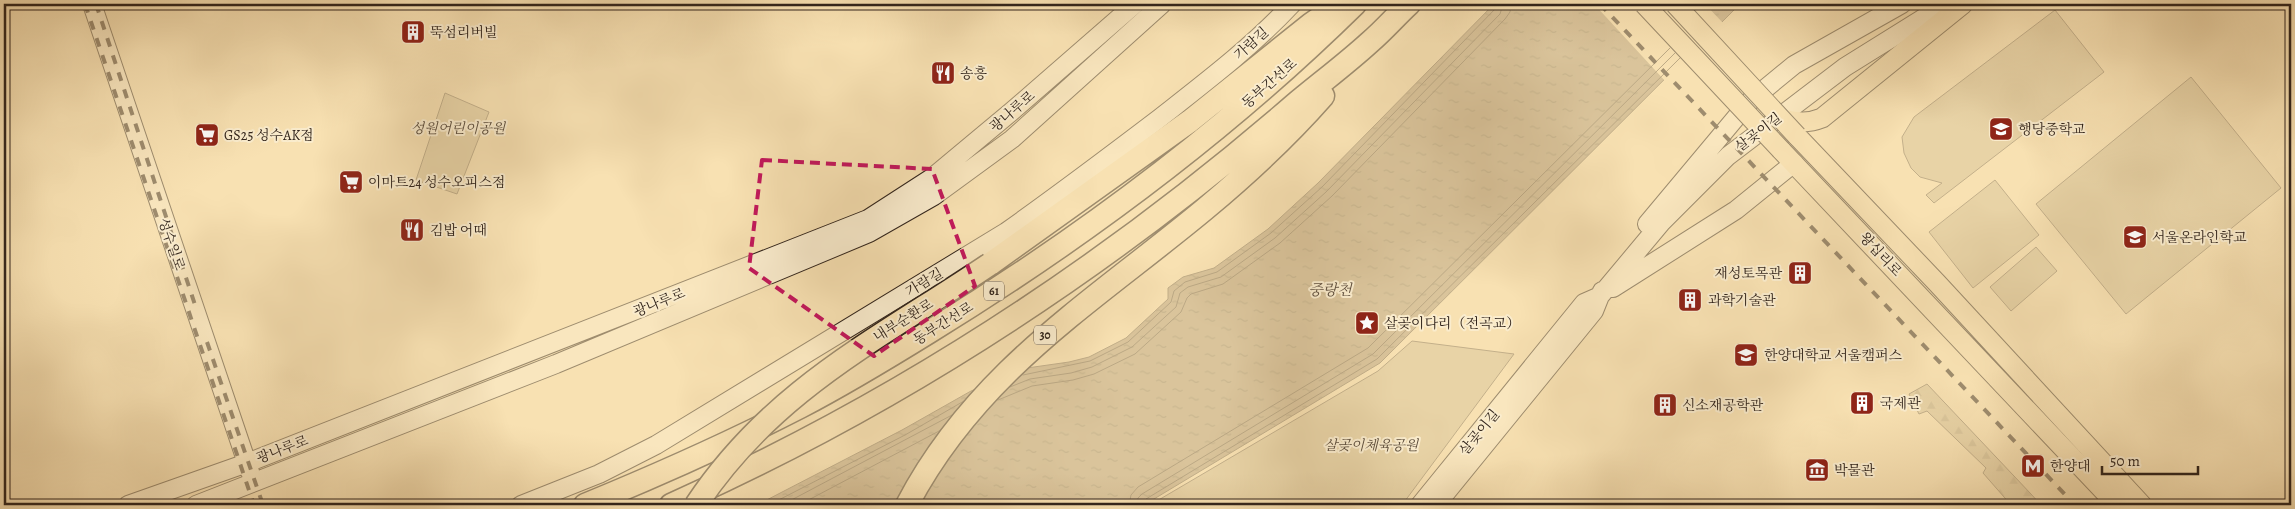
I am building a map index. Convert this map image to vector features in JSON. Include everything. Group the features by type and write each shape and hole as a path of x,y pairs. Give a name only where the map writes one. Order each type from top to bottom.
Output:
{"highway":[{"name":"내부순환로","path":"696,505 742,445 780,407 854,351 990,264 1197,115 1311,24 1340,4"},
{"name":"동부간선로","path":"585,505 731,441 803,406 1006,284 1084,230 1175,162 1277,77 1355,4"},
{"name":"61","path":"671,505 713,486 919,377 1014,317 1145,227 1241,151 1371,41 1409,4"},
{"name":"30","path":"907,505 938,451 990,388 1038,341 1205,209 1254,166 1301,121 1371,41"}],"main road":[{"name":"성수일로","path":"92,4 254,484"},
{"name":"광나루로","path":"128,505 247,463 868,219 933,177 1135,4"},
{"name":"광나루로","path":"196,505 254,484 556,364 869,233 934,196 1024,128 1162,4"},
{"name":"가람길","path":"521,505 599,474 656,445 1006,232 1058,196 1195,91 1280,17 1292,4"},
{"path":"1280,17 1299,4"},
{"name":"왕십리로","path":"1644,4 2117,505"},
{"name":"왕십리로","path":"1675,4 2142,505"},
{"name":"살곶이길","path":"1436,505 1594,311 1618,261 1669,194 1749,102 1794,65 1902,4"},
{"name":"살곶이길","path":"1420,505 1584,303 1600,296 1661,223 1728,156 1845,67 1946,4"},
{"path":"1781,119 1800,123 1812,123 1822,118 1963,4"},
{"path":"1011,112 1024,128"},
{"path":"1600,296 1736,210 1788,156"}],"highlighted area":[{"path":"762,160 932,169 975,286 874,356 749,268"}],"green space":[{"path":"2055,10 2104,72 1934,203 1926,195 1942,183 1920,177 1911,168 1904,153 1902,137 1914,117"},
{"path":"2191,77 2281,188 2126,314 2036,204"},
{"name":"성원어린이공원","path":"445,93 489,112 457,194 416,180"},
{"path":"1995,180 2039,235 1973,288 1929,232"},
{"path":"2036,247 2057,271 2011,311 1990,287"},
{"name":"살곶이체육공원","path":"1412,341 1514,354 1402,505 1150,505 1378,371"},
{"path":"1927,384 2041,505 2011,505 1983,473 1986,468 1927,411 1919,414 1909,394"}],"water":[{"name":"중랑천","path":"1494,4 1740,4 1380,363 1144,505 757,505 902,430 971,391 1027,368 1089,357 1126,338 1168,299 1168,288 1183,277 1214,268 1268,229 1318,183"}],"pier":[{"path":"1594,4 1705,4 1724,24 1666,82"}],"railway":[{"path":"85,4 254,505"},
{"path":"96,4 197,311"},
{"path":"1600,4 2075,505"},
{"path":"207,342 263,505"}],"place":[{"name":"뚝섬리버빌","path":"413,32"},
{"name":"송흥","path":"943,73"},
{"name":"행당중학교","path":"2001,129"},
{"name":"GS25 성수AK점","path":"207,135"},
{"name":"이마트24 성수오피스점","path":"351,182"},
{"name":"김밥 어때","path":"412,230"},
{"name":"서울온라인학교","path":"2135,237"},
{"name":"재성토목관","path":"1800,273"},
{"name":"과학기술관","path":"1690,300"},
{"name":"살곶이다리（전곡교）","path":"1367,323"},
{"name":"한양대학교 서울캠퍼스","path":"1746,355"},
{"name":"국제관","path":"1862,403"},
{"name":"신소재공학관","path":"1665,405"},
{"name":"한양대","path":"2033,466"},
{"name":"박물관","path":"1817,470"}]}
